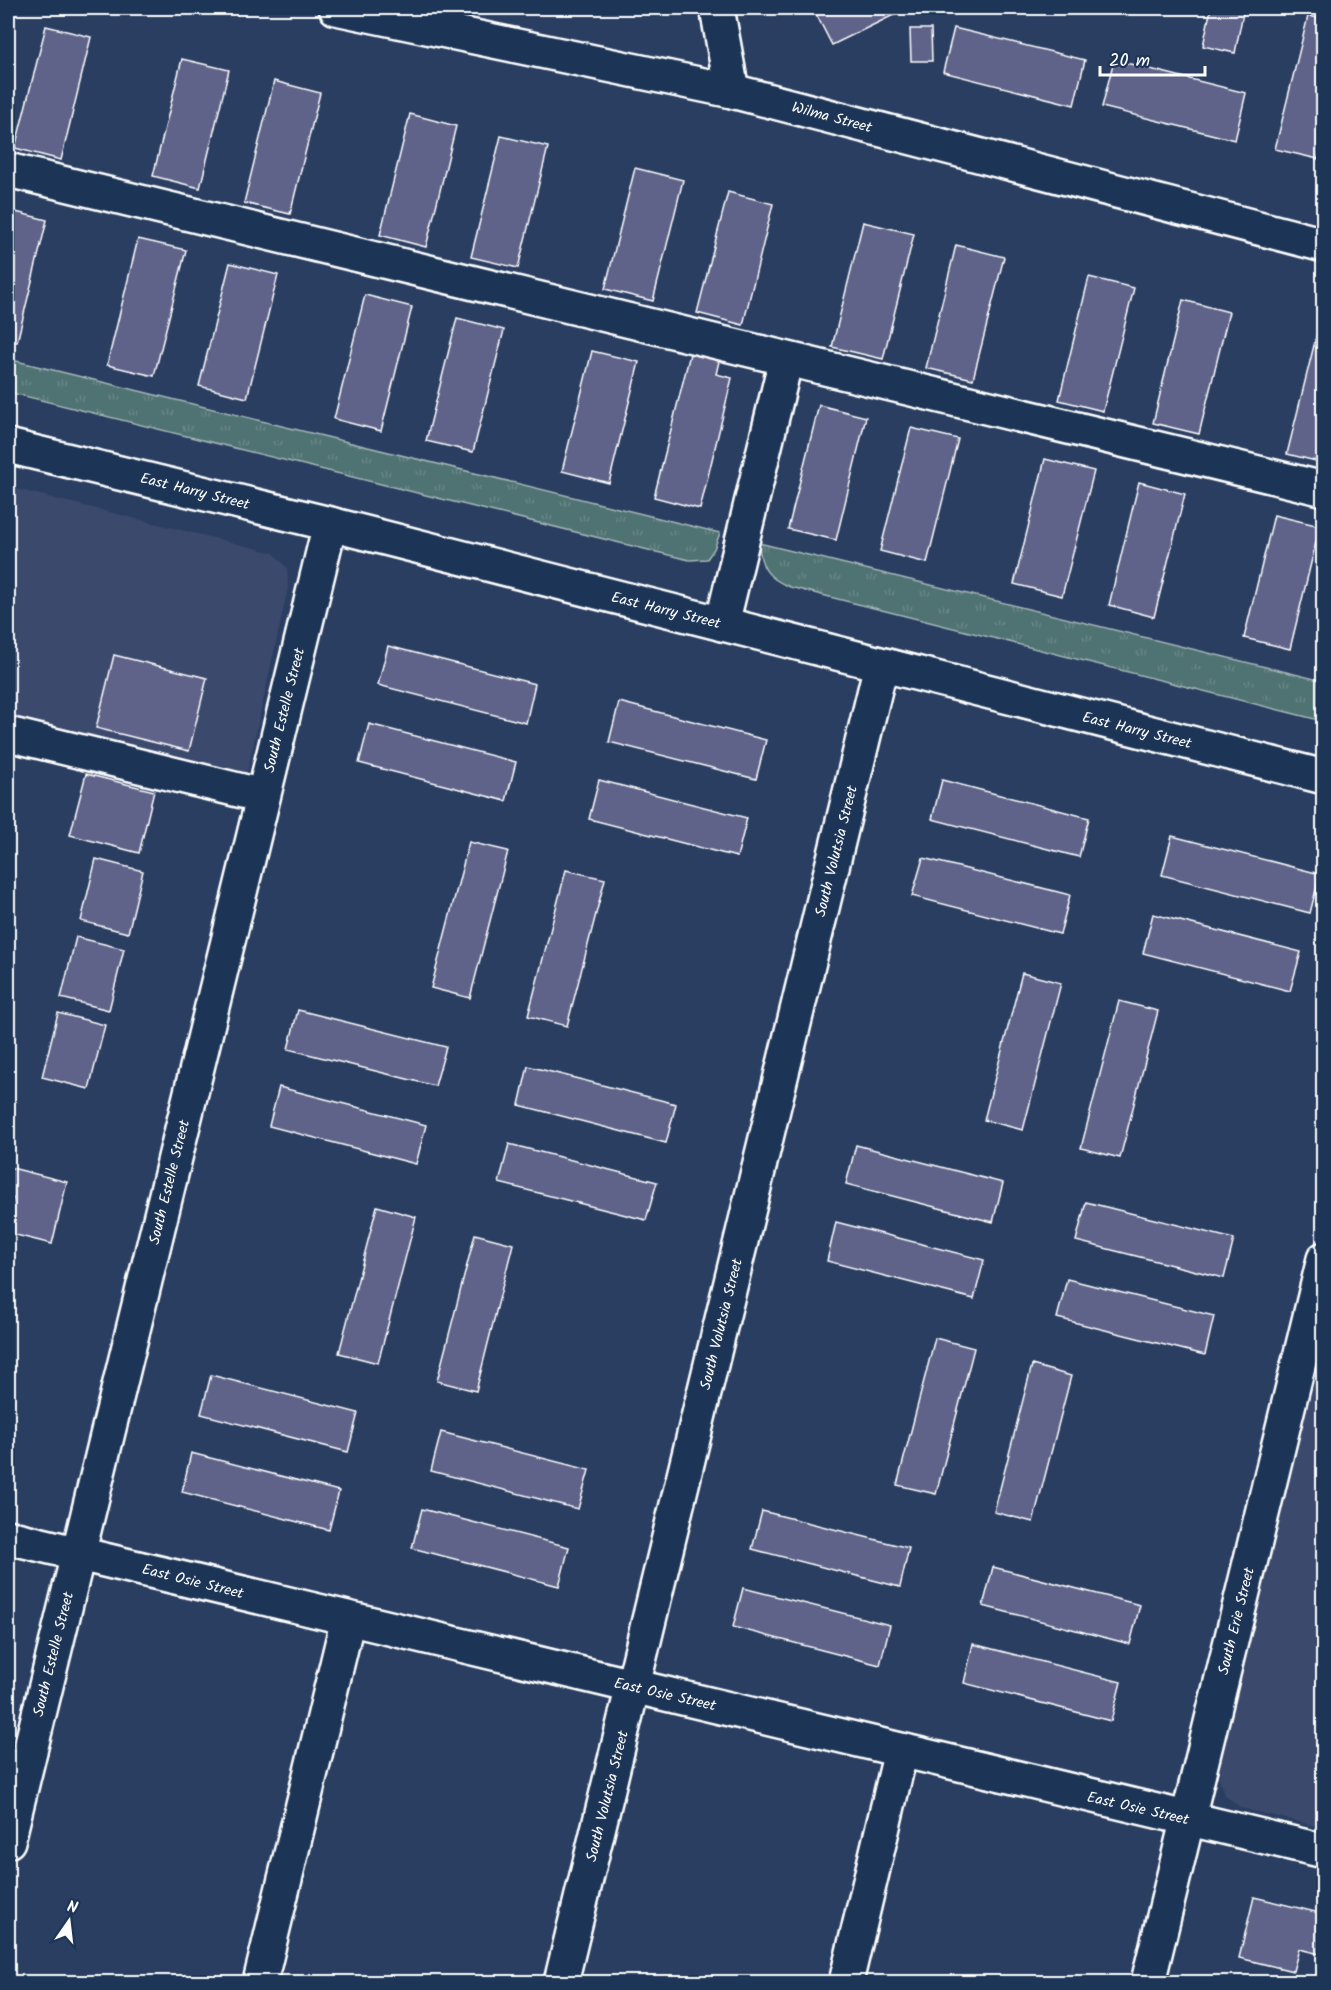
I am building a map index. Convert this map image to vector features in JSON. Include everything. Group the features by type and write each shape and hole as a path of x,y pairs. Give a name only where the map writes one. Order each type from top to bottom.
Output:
{"street":[{"name":"Wilma Street","path":"336,8 732,91 1323,245"},
{"path":"717,8 732,91"},
{"path":"8,170 1323,489"},
{"path":"722,624 786,359"},
{"name":"East Harry Street","path":"8,446 330,524 1323,777"},
{"name":"South Estelle Street","path":"8,1840 330,524"},
{"name":"South Volutsia Street","path":"561,1983 881,665"},
{"path":"8,734 263,796"},
{"name":"South Erie Street","path":"1148,1983 1323,1258"},
{"name":"East Osie Street","path":"8,1537 1323,1851"},
{"path":"260,1983 348,1619"},
{"path":"846,1983 901,1751"}],"shaded area":[{"path":"8,487 274,553 287,568 288,588 240,806 8,749"},
{"path":"1323,1345 1324,1828 1241,1808 1224,1794 1219,1778 1222,1757"}],"green space":[{"path":"8,359 720,533 707,559 689,560 8,392"},
{"path":"759,543 1323,681 1323,721 790,587 776,580 766,571 761,559"}],"building":[{"path":"813,8 908,8 832,45"},
{"path":"1211,8 1244,8 1235,53 1203,46"},
{"path":"1308,16 1324,19 1324,138 1318,159 1275,149"},
{"path":"46,26 91,37 61,160 15,148"},
{"path":"954,28 1085,60 1074,105 943,72"},
{"path":"910,29 931,29 932,61 911,61"},
{"path":"182,59 229,70 200,188 153,176"},
{"path":"1114,60 1246,93 1235,140 1102,107"},
{"path":"274,81 320,93 290,214 244,203"},
{"path":"410,114 456,126 426,247 380,235"},
{"path":"501,136 548,147 518,268 471,257"},
{"path":"635,168 683,180 653,301 605,289"},
{"path":"728,192 773,204 743,325 697,313"},
{"path":"8,210 47,220 17,342 8,340"},
{"path":"863,222 914,234 883,359 832,347"},
{"path":"138,239 186,250 154,376 107,365"},
{"path":"956,245 1004,257 973,379 926,368"},
{"path":"230,263 278,275 247,398 199,386"},
{"path":"1089,277 1134,288 1103,411 1059,400"},
{"path":"365,295 412,307 381,431 334,419"},
{"path":"1183,300 1229,312 1199,434 1153,423"},
{"path":"457,318 504,330 473,452 426,441"},
{"path":"1317,333 1324,334 1324,463 1287,454"},
{"path":"691,350 720,357 716,374 732,378 700,509 654,497"},
{"path":"592,351 639,362 609,483 562,471"},
{"path":"819,405 866,417 836,540 788,529"},
{"path":"911,428 958,439 927,563 880,551"},
{"path":"1045,459 1094,471 1062,596 1014,584"},
{"path":"1139,482 1185,494 1154,617 1109,605"},
{"path":"1274,515 1320,526 1290,649 1244,638"},
{"path":"388,646 535,684 526,723 378,685"},
{"path":"114,655 207,678 189,751 96,728"},
{"path":"619,702 766,740 756,779 609,742"},
{"path":"369,724 516,762 506,801 359,763"},
{"path":"86,774 154,791 139,853 70,835"},
{"path":"599,780 747,818 737,857 589,819"},
{"path":"942,780 1089,818 1079,857 932,819"},
{"path":"1172,836 1320,874 1310,913 1162,875"},
{"path":"469,842 508,851 470,998 431,988"},
{"path":"923,858 1070,895 1060,934 912,896"},
{"path":"96,859 143,871 128,933 81,921"},
{"path":"566,870 605,879 567,1026 528,1016"},
{"path":"1153,914 1301,952 1290,991 1143,953"},
{"path":"76,937 124,949 109,1010 61,998"},
{"path":"1022,973 1061,983 1023,1130 984,1120"},
{"path":"1119,1001 1158,1011 1120,1158 1081,1148"},
{"path":"298,1010 446,1047 435,1086 288,1049"},
{"path":"58,1013 105,1025 89,1089 42,1077"},
{"path":"528,1066 676,1104 666,1143 519,1105"},
{"path":"279,1087 426,1125 416,1164 269,1126"},
{"path":"509,1144 657,1182 646,1220 499,1183"},
{"path":"856,1145 1003,1183 993,1222 846,1184"},
{"path":"8,1167 67,1182 52,1244 8,1233 13,1198 8,1197"},
{"path":"1086,1202 1234,1239 1224,1278 1076,1241"},
{"path":"377,1206 416,1217 378,1363 339,1353"},
{"path":"836,1222 984,1260 974,1299 827,1261"},
{"path":"475,1234 513,1244 476,1391 437,1381"},
{"path":"1067,1279 1214,1316 1205,1355 1057,1318"},
{"path":"935,1338 974,1348 936,1494 897,1485"},
{"path":"1032,1365 1071,1376 1033,1522 994,1512"},
{"path":"211,1375 358,1413 348,1452 201,1414"},
{"path":"441,1432 589,1470 578,1509 431,1471"},
{"path":"191,1453 339,1491 329,1530 182,1492"},
{"path":"422,1509 569,1547 559,1586 412,1548"},
{"path":"762,1511 909,1548 900,1587 752,1549"},
{"path":"993,1567 1140,1605 1130,1644 983,1606"},
{"path":"743,1588 890,1625 880,1665 733,1627"},
{"path":"973,1644 1121,1682 1111,1721 964,1683"},
{"path":"1254,1897 1324,1914 1324,1955 1299,1949 1293,1971 1239,1958"}]}
